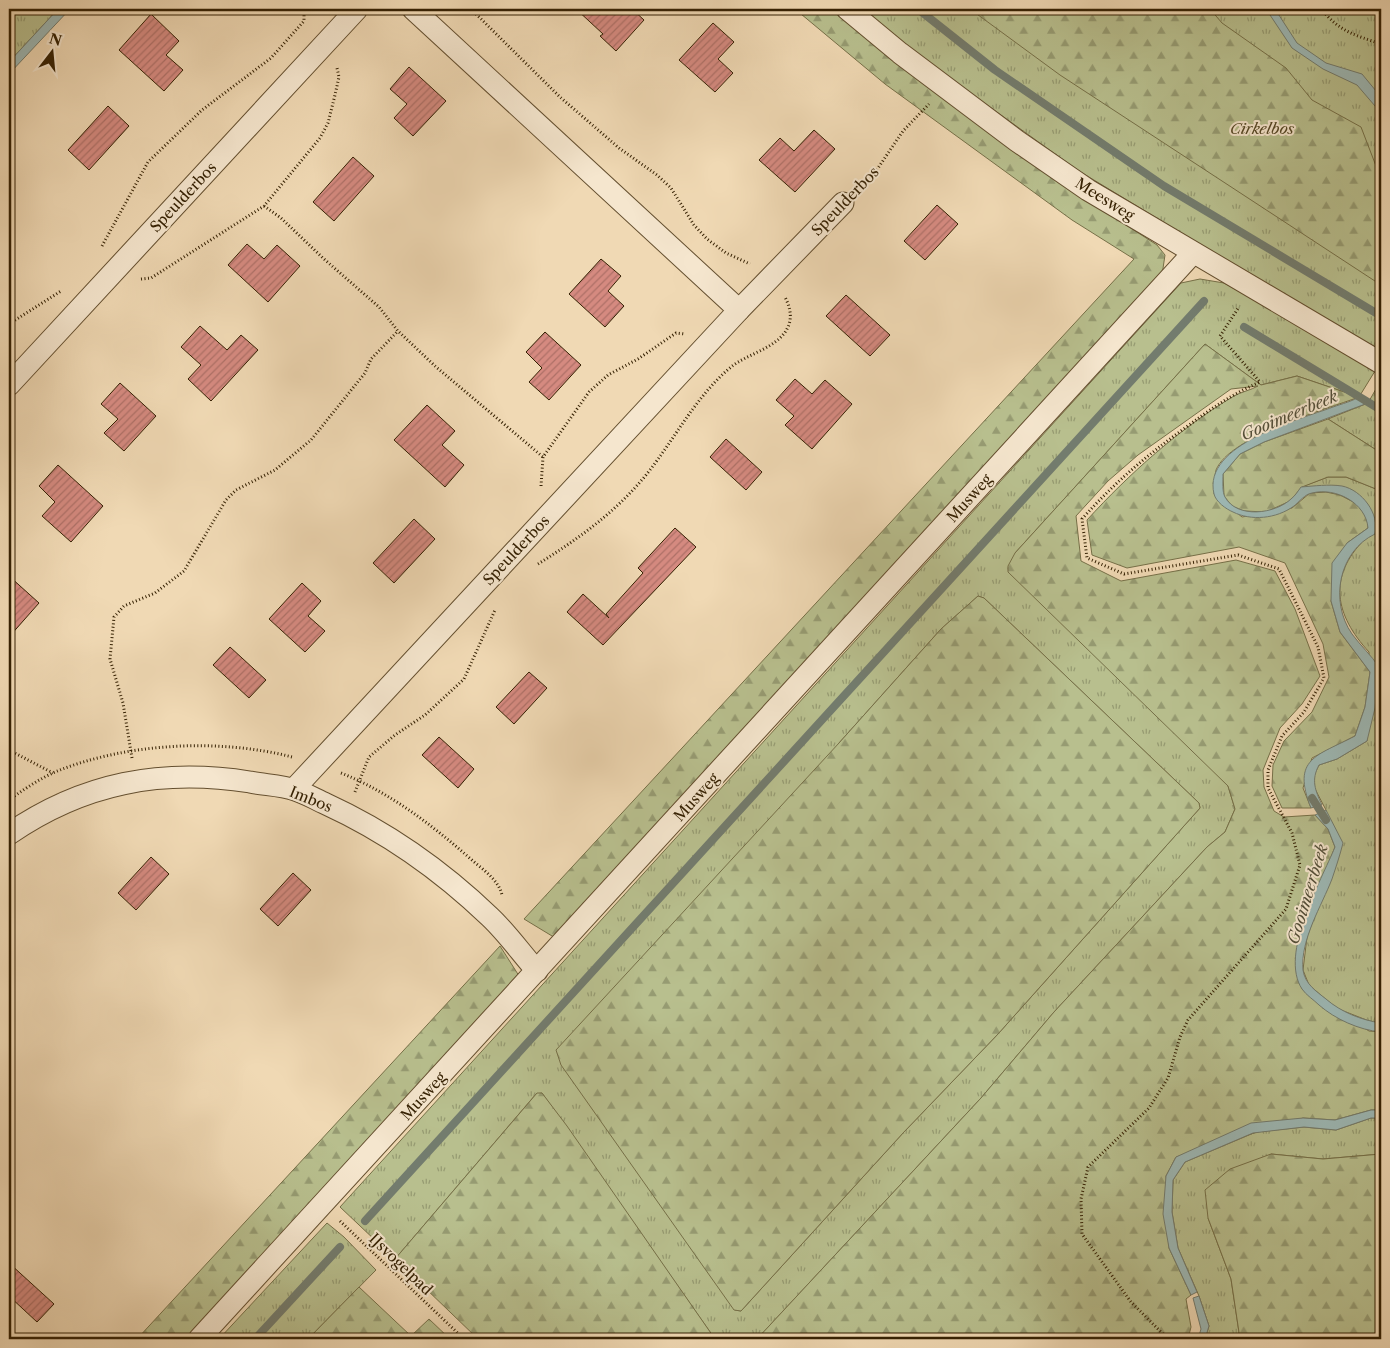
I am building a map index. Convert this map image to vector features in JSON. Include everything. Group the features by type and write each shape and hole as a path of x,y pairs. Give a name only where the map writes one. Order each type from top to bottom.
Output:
{"street":[{"name":"Speulderbos","path":"9,385 357,9"},
{"path":"413,9 739,310"},
{"name":"Meesweg","path":"847,9 946,88 1017,141 1080,184 1193,253 1381,363"},
{"name":"Speulderbos","path":"294,789 708,343 843,204"},
{"name":"Musweg","path":"199,1339 1193,253"},
{"name":"Imbos","path":"9,834 62,803 100,789 136,781 172,776 227,779 294,789 365,822 416,854 491,918 537,971"}],"path":[{"path":"110,276 134,280 151,278 264,206 320,138 328,123 338,77 336,59 309,29 304,20 304,9"},
{"path":"470,9 560,97 619,148 657,175 671,188 694,226 707,239 726,253 773,274 790,309 791,318 788,329 771,344 731,367 687,416 646,475 628,496 586,533 529,570 522,558 520,546"},
{"path":"1321,9 1328,18 1351,35 1381,44"},
{"path":"101,247 148,162 202,110 271,58 304,20"},
{"name":"Speulderbos","path":"843,204 876,170 903,131 946,88"},
{"path":"264,206 281,218 330,265 379,307 398,332 435,366 543,456"},
{"path":"9,324 68,285"},
{"path":"1168,1339 1131,1302 1082,1234 1081,1199 1088,1167 1149,1108 1168,1078 1188,1020 1286,909 1300,865 1292,833 1268,788 1268,770 1282,736 1304,712 1324,678 1318,646 1279,569 1238,555 1124,574 1087,558 1082,519 1111,486 1142,459 1231,394 1260,382 1220,336 1252,286"},
{"path":"136,781 123,703 110,659 114,616 124,606 155,593 184,571 226,500 236,490 275,470 312,440 365,373 371,359 398,332"},
{"path":"537,491 543,476 543,456 569,418 598,382 638,359 676,333 708,343 719,352 731,367"},
{"path":"347,814 369,757 395,735 425,715 464,679 497,605"},
{"path":"9,750 53,773"},
{"name":"IJsvogelpad","path":"323,1205 464,1339"}],"green space":[{"path":"17,9 58,9 9,62 9,18"},
{"path":"795,9 837,9 1081,196 1157,245 1165,255 1162,275 557,939 524,919 1134,259 1072,220 885,84"},
{"name":"Cirkelbos","path":"861,9 1381,9 1381,354 1079,171 906,47"},
{"path":"970,9 1210,9 1222,23 1286,68 1312,100 1361,127 1381,179 1381,285 1060,75"},
{"path":"1200,279 1224,283 1286,317 1375,371 1359,397 1297,376 1261,385 1205,344 1015,553 1228,786 1235,809 1225,832 1207,847 1054,1012 981,1098 757,1339 715,1339 542,1093 536,1094 395,1259 340,1207 1181,283","holes":["978,596 984,598 1199,803 1200,808 998,1034 903,1133 741,1311 735,1310 839,743 941,629"]},
{"path":"1205,344 1261,385 1297,376 1359,397 1258,435 1239,446 1225,458 1216,470 1215,476 1214,494 1242,517 1292,508 1310,493 1326,492 1340,495 1357,504 1367,517 1368,528 1347,543 1331,601 1340,632 1370,672 1365,707 1355,736 1312,758 1303,788 1311,808 1282,808 1272,786 1273,765 1284,741 1312,712 1329,677 1323,644 1285,563 1239,547 1127,568 1092,555 1087,520 1138,469 1194,422 1234,396 1258,386 1231,389 1138,455 1108,481 1076,516 1081,561 1121,581 1236,560 1275,571 1295,609 1320,676 1302,704 1280,728 1263,770 1264,787 1274,811 1284,817 1315,815 1328,829 1335,847 1299,938 1302,989 1369,1031 1381,1032 1381,1110 1371,1110 1335,1120 1303,1118 1176,1157 1166,1176 1169,1248 1191,1295 1186,1299 1191,1327 1188,1339 1034,1339 1010,1334 946,1339 757,1339 981,1098 1054,1012 1207,847 1225,832 1235,809 1228,786 1008,572 1008,566 1015,553"},
{"path":"1381,380 1381,453 1328,419 1368,403"},
{"path":"1328,419 1381,453 1381,491 1346,477 1328,477 1302,487 1290,501 1266,512 1244,511 1232,506 1224,496 1223,474 1240,454 1264,442"},
{"path":"1328,477 1346,477 1381,491 1381,566 1376,580 1377,601 1381,613 1381,1023 1369,1021 1336,1008 1309,985 1303,970 1307,937 1320,901 1331,880 1326,810 1314,787 1314,775 1319,765 1337,759 1367,741 1369,652 1349,624 1340,596 1345,567 1353,553 1365,539 1301,487"},
{"path":"978,596 984,598 1199,803 1200,808 998,1034 903,1133 741,1311 734,1310 561,1065 556,1050 839,743 941,629"},
{"path":"500,946 521,979 187,1339 137,1339"},
{"path":"537,1093 542,1093 567,1126 715,1339 478,1339 395,1259"},
{"path":"1371,1118 1381,1118 1381,1154 1323,1159 1271,1154 1208,1218 1231,1279 1240,1339 1205,1339 1209,1326 1199,1296 1178,1248 1172,1212 1173,1180 1185,1162 1256,1132 1304,1127 1336,1130"},
{"path":"1271,1154 1323,1159 1381,1154 1381,1339 1240,1339 1231,1279 1208,1218 1205,1190 1230,1169"},
{"path":"327,1223 344,1237 376,1270 308,1339 219,1339"},
{"path":"359,1287 411,1336 429,1319 450,1339 308,1339"}],"water":[{"path":"58,9 70,9 9,74 9,62"},
{"path":"1266,9 1275,9 1297,43 1326,63 1362,74 1381,97 1381,113 1357,85 1323,69 1292,48"},
{"path":"1360,396 1369,401 1368,403 1264,442 1240,454 1223,474 1224,495 1238,509 1256,512 1266,511 1284,504 1301,487 1337,485 1349,488 1363,498 1375,519 1375,534 1353,552 1346,564 1341,578 1340,592 1341,607 1345,621 1352,634 1379,667 1375,708 1367,741 1337,759 1319,765 1315,775 1315,785 1322,805 1311,808 1304,778 1306,769 1319,754 1355,736 1365,707 1370,672 1340,632 1331,601 1332,563 1347,543 1368,528 1366,519 1356,504 1331,492 1307,495 1294,506 1272,516 1248,517 1240,515 1227,509 1217,500 1214,494 1214,476 1223,461 1237,448 1256,437 1277,427 1351,401"},
{"name":"Gooimeerbeek","path":"1326,810 1343,843 1332,879 1308,935 1303,959 1304,975 1315,990 1338,1008 1359,1018 1381,1023 1381,1032 1356,1026 1325,1010 1302,989 1296,974 1295,957 1305,918 1335,847 1328,829 1315,815"},
{"path":"1371,1110 1381,1110 1381,1118 1371,1118 1336,1130 1304,1127 1253,1133 1185,1162 1173,1180 1172,1212 1178,1248 1197,1292 1191,1295 1169,1248 1163,1214 1166,1176 1176,1157 1251,1123 1303,1118 1335,1120"},
{"path":"1199,1296 1209,1326 1205,1339 1198,1339 1201,1329 1193,1298"}],"building":[{"path":"576,9 632,9 644,20 616,51 600,36 603,34"},
{"path":"151,14 179,41 166,55 183,70 164,91 119,50"},
{"path":"713,23 734,42 718,59 733,73 715,92 679,60"},
{"path":"409,67 446,101 413,136 394,118 407,104 390,89"},
{"path":"108,106 129,126 89,170 68,150"},
{"path":"814,130 835,149 795,192 759,160 780,138 794,151"},
{"path":"353,157 374,176 334,221 313,202"},
{"path":"937,205 958,224 925,260 904,241"},
{"path":"247,244 264,259 277,245 300,266 268,302 228,265"},
{"path":"601,259 621,276 608,291 624,306 605,327 569,294"},
{"path":"846,295 890,335 870,356 826,316"},
{"path":"200,326 227,350 241,335 258,350 211,401 188,379 201,365 181,347"},
{"path":"545,332 581,365 549,400 529,382 542,368 526,352"},
{"path":"795,379 812,394 825,380 852,404 812,449 785,425 794,416 776,400"},
{"path":"120,383 156,416 124,451 104,433 118,419 101,404"},
{"path":"427,405 455,431 442,445 464,465 445,487 394,440"},
{"path":"726,439 762,472 746,490 710,457"},
{"path":"58,465 103,506 71,542 42,516 55,502 39,486"},
{"path":"414,519 435,539 394,583 373,563"},
{"path":"675,528 696,547 603,645 567,612 583,594 609,618 606,614 643,573 638,568"},
{"path":"9,576 39,603 9,637"},
{"path":"302,583 321,601 308,616 325,631 305,652 269,619"},
{"path":"230,647 266,680 249,698 213,665"},
{"path":"529,672 547,688 514,724 496,707"},
{"path":"439,737 474,769 458,788 422,755"},
{"path":"151,857 169,874 136,910 118,893"},
{"path":"293,873 311,890 278,926 260,909"},
{"path":"9,1263 54,1304 37,1322 9,1296"}],"waterway":[{"path":"918,9 995,70 1164,186 1381,316"},
{"path":"365,1221 1204,301"},
{"path":"1244,327 1381,410"},
{"name":"Gooimeerbeek","path":"1312,798 1326,820"},
{"path":"255,1339 340,1247"}]}
